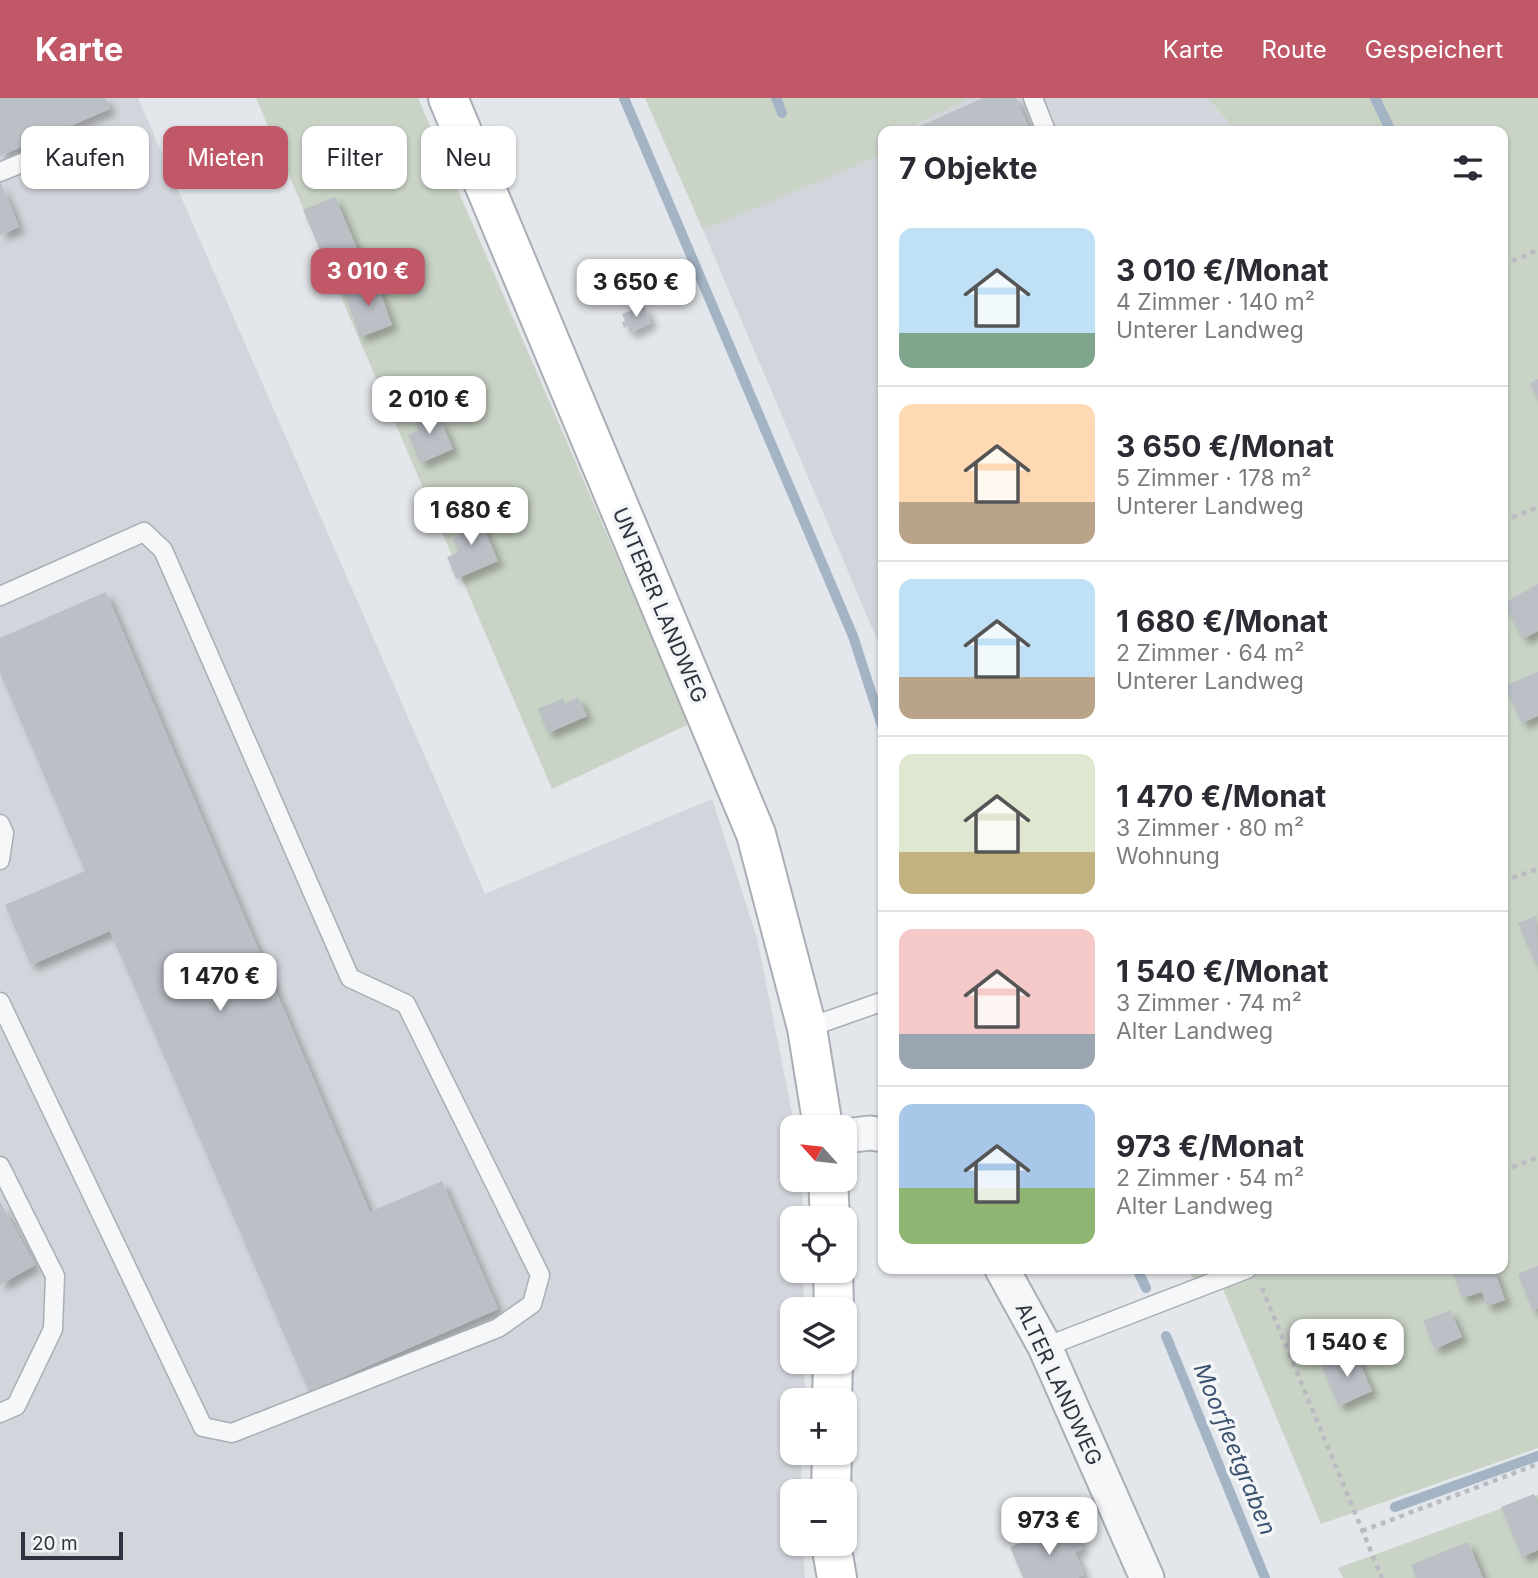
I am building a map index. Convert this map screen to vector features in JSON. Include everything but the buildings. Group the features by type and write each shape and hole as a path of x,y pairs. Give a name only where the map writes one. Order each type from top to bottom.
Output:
{"main road":[{"name":"UNTERER LANDWEG","path":"448,98 756,834 807,1028 821,1115"},
{"path":"833,1556 837,1578"}],"street":[{"path":"858,1134 878,1134"},
{"name":"ALTER LANDWEG","path":"1005,1274 1045,1347 1147,1578"}],"lane":[{"path":"1033,98 1043,126"},
{"path":"0,172 21,163"},
{"path":"0,596 144,532 163,550 350,978 406,1004 540,1275 532,1304 498,1328 232,1433 204,1427 0,1002"},
{"path":"0,824 4,833 0,860"},
{"path":"807,1028 878,1003"},
{"path":"0,1166 55,1276 53,1329 16,1406 0,1413"},
{"path":"1045,1347 1253,1275"}],"path":[{"path":"1508,263 1538,250"},
{"path":"1508,520 1538,506"},
{"path":"1508,879 1538,869"},
{"path":"1508,1169 1538,1157"},
{"path":"1253,1275 1382,1578"},
{"path":"1362,1531 1538,1464"}],"shaded area":[{"path":"0,98 138,98 163,155 163,189 178,189 485,894 712,799 757,938 793,1115 780,1115 780,1192 802,1192 803,1206 780,1206 780,1283 803,1283 804,1297 780,1297 780,1374 804,1374 805,1388 780,1388 780,1465 802,1465 801,1479 780,1479 780,1556 804,1556 805,1578 0,1578"},
{"path":"256,98 418,98 430,126 421,126 421,189 457,189 689,724 552,789 288,173 288,126 268,126"},
{"path":"645,98 970,98 912,126 878,126 878,156 703,230"},
{"path":"970,98 1207,98 1232,126 912,126"},
{"path":"1207,98 1538,98 1538,1448 1321,1524 1217,1274 1508,1274 1508,126 1232,126"},
{"path":"878,155 878,642 703,230"},
{"path":"1190,1274 1205,1274 1193,1279"},
{"path":"1538,1495 1538,1578 1343,1578 1338,1568"}],"waterway":[{"path":"624,98 853,636 878,713"},
{"path":"776,98 782,113"},
{"path":"1375,98 1389,126"},
{"path":"1139,1274 1146,1288"},
{"name":"Moorfleetgraben","path":"1166,1336 1265,1578"},
{"path":"1395,1507 1538,1456"}]}
